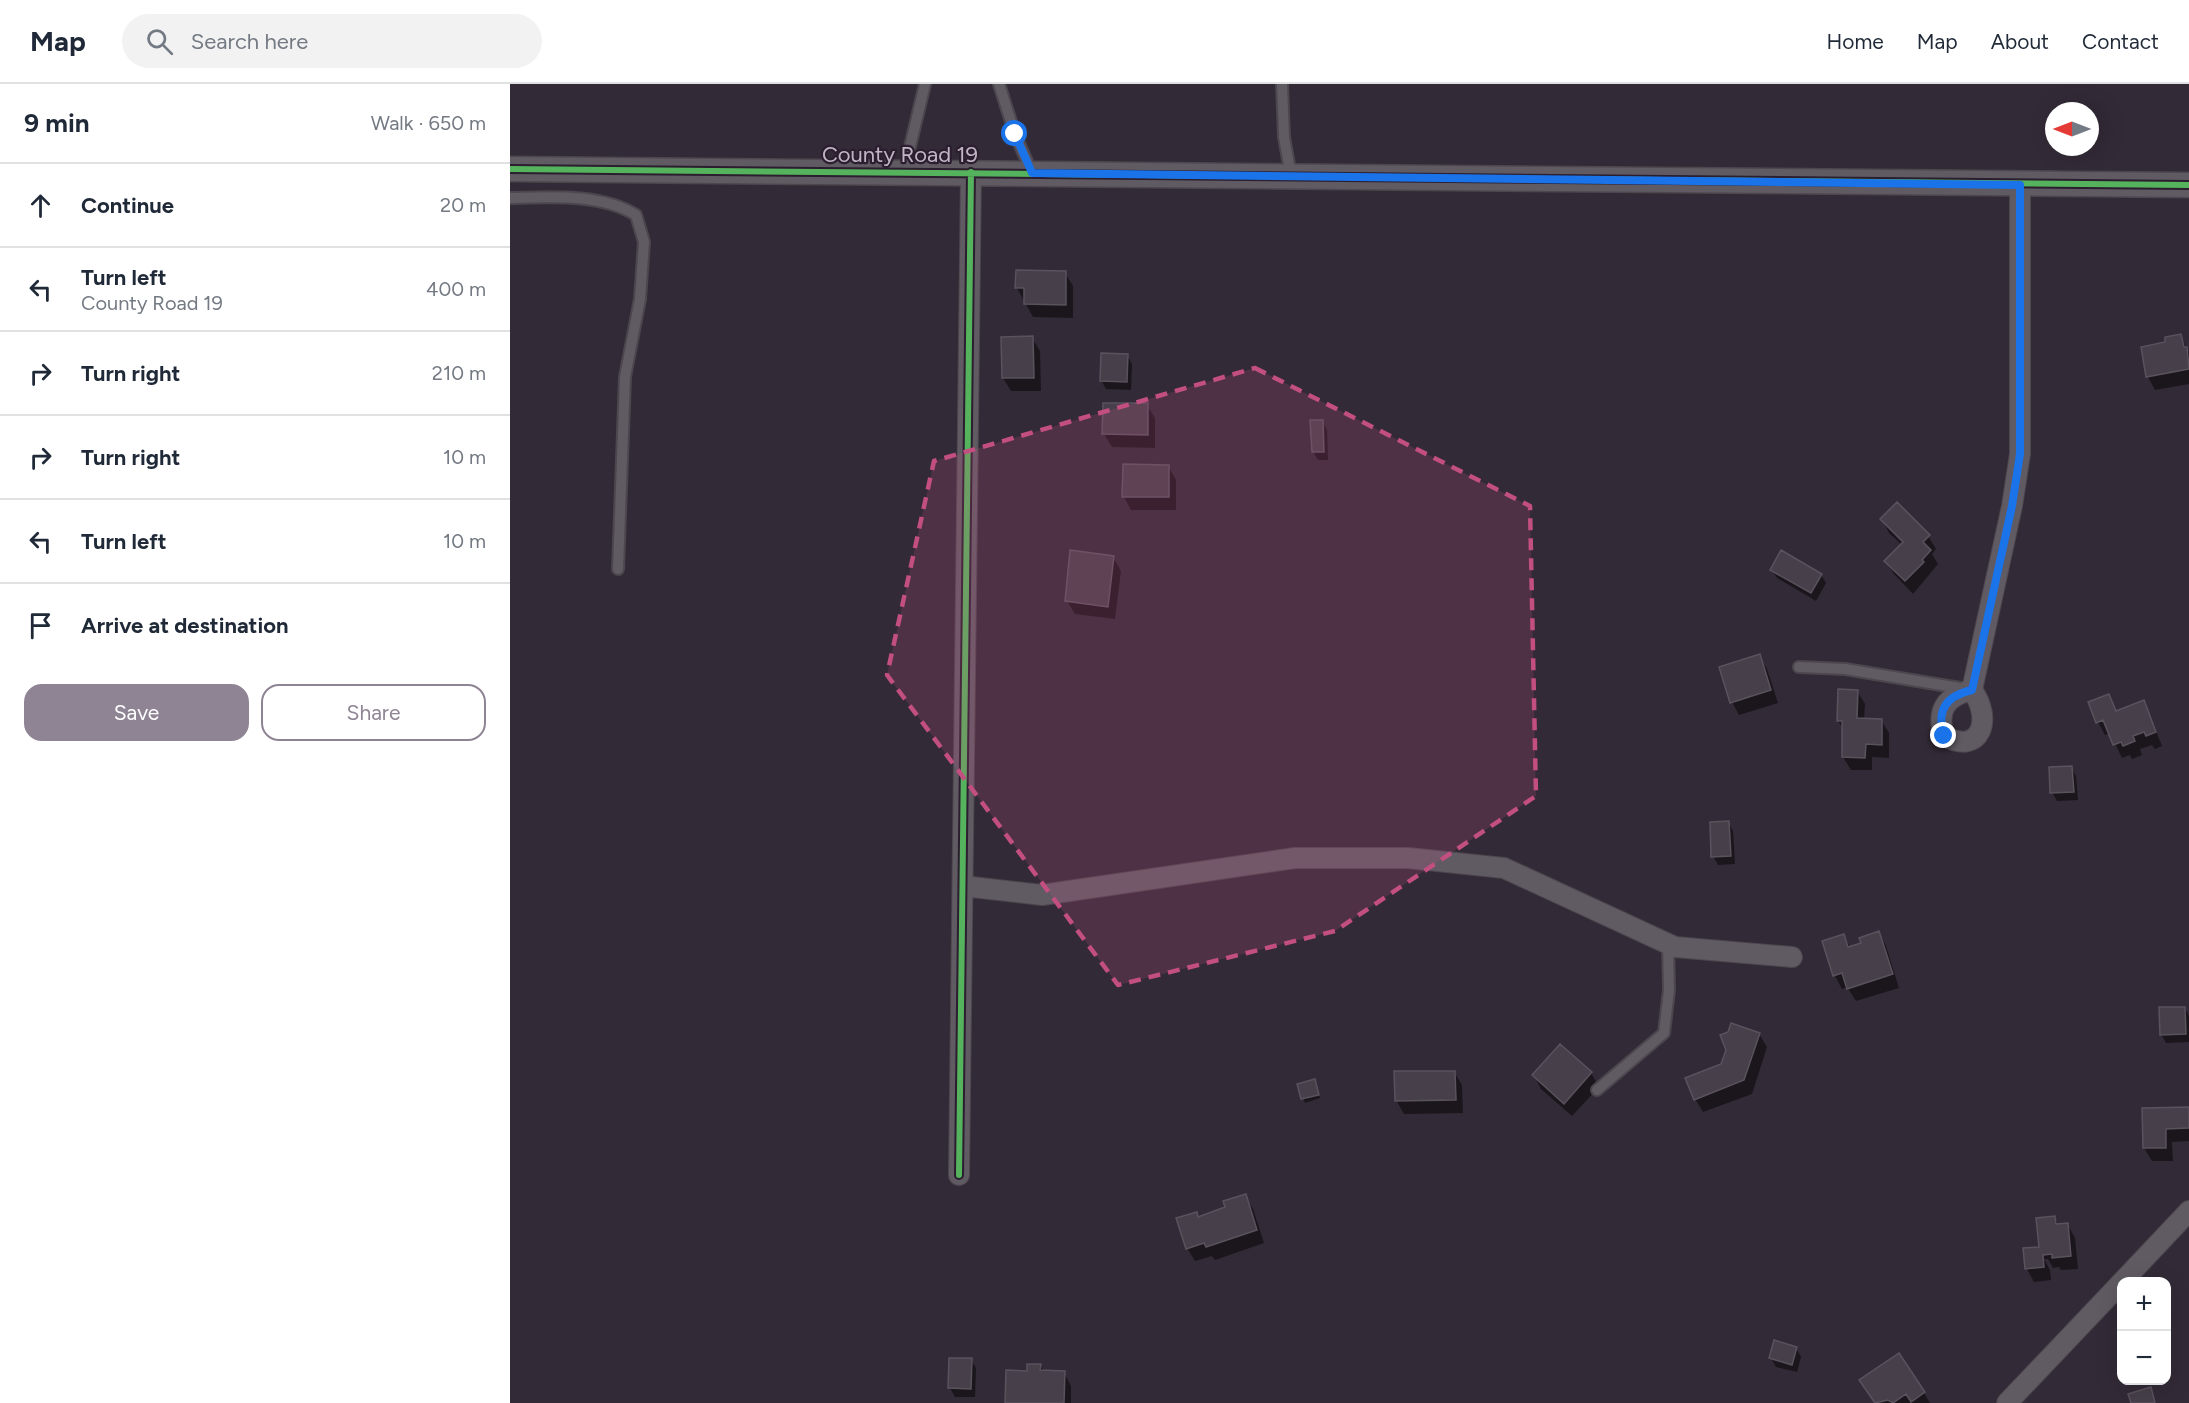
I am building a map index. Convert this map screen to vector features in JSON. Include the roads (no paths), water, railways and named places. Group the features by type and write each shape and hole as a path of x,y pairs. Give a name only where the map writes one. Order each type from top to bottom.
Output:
{"street":[{"name":"County Road 19","path":"510,169 2189,185"},
{"path":"959,1175 971,172"},
{"path":"1972,690 2012,506 2020,454 2020,185"},
{"path":"963,886 1042,895 1295,858 1408,858 1504,868 1675,947 1792,957"},
{"path":"2127,1277 2189,1211"},
{"path":"2007,1403 2117,1287"}],"lane":[{"path":"904,172 925,84"},
{"path":"999,84 1015,134 1032,173"},
{"path":"1282,84 1284,137 1291,176"},
{"path":"510,198 591,200 620,205 636,215 644,242 640,299 625,377 618,569"},
{"path":"1799,667 1845,669 1972,690"},
{"path":"1597,1090 1664,1033 1669,990 1668,944"}]}
